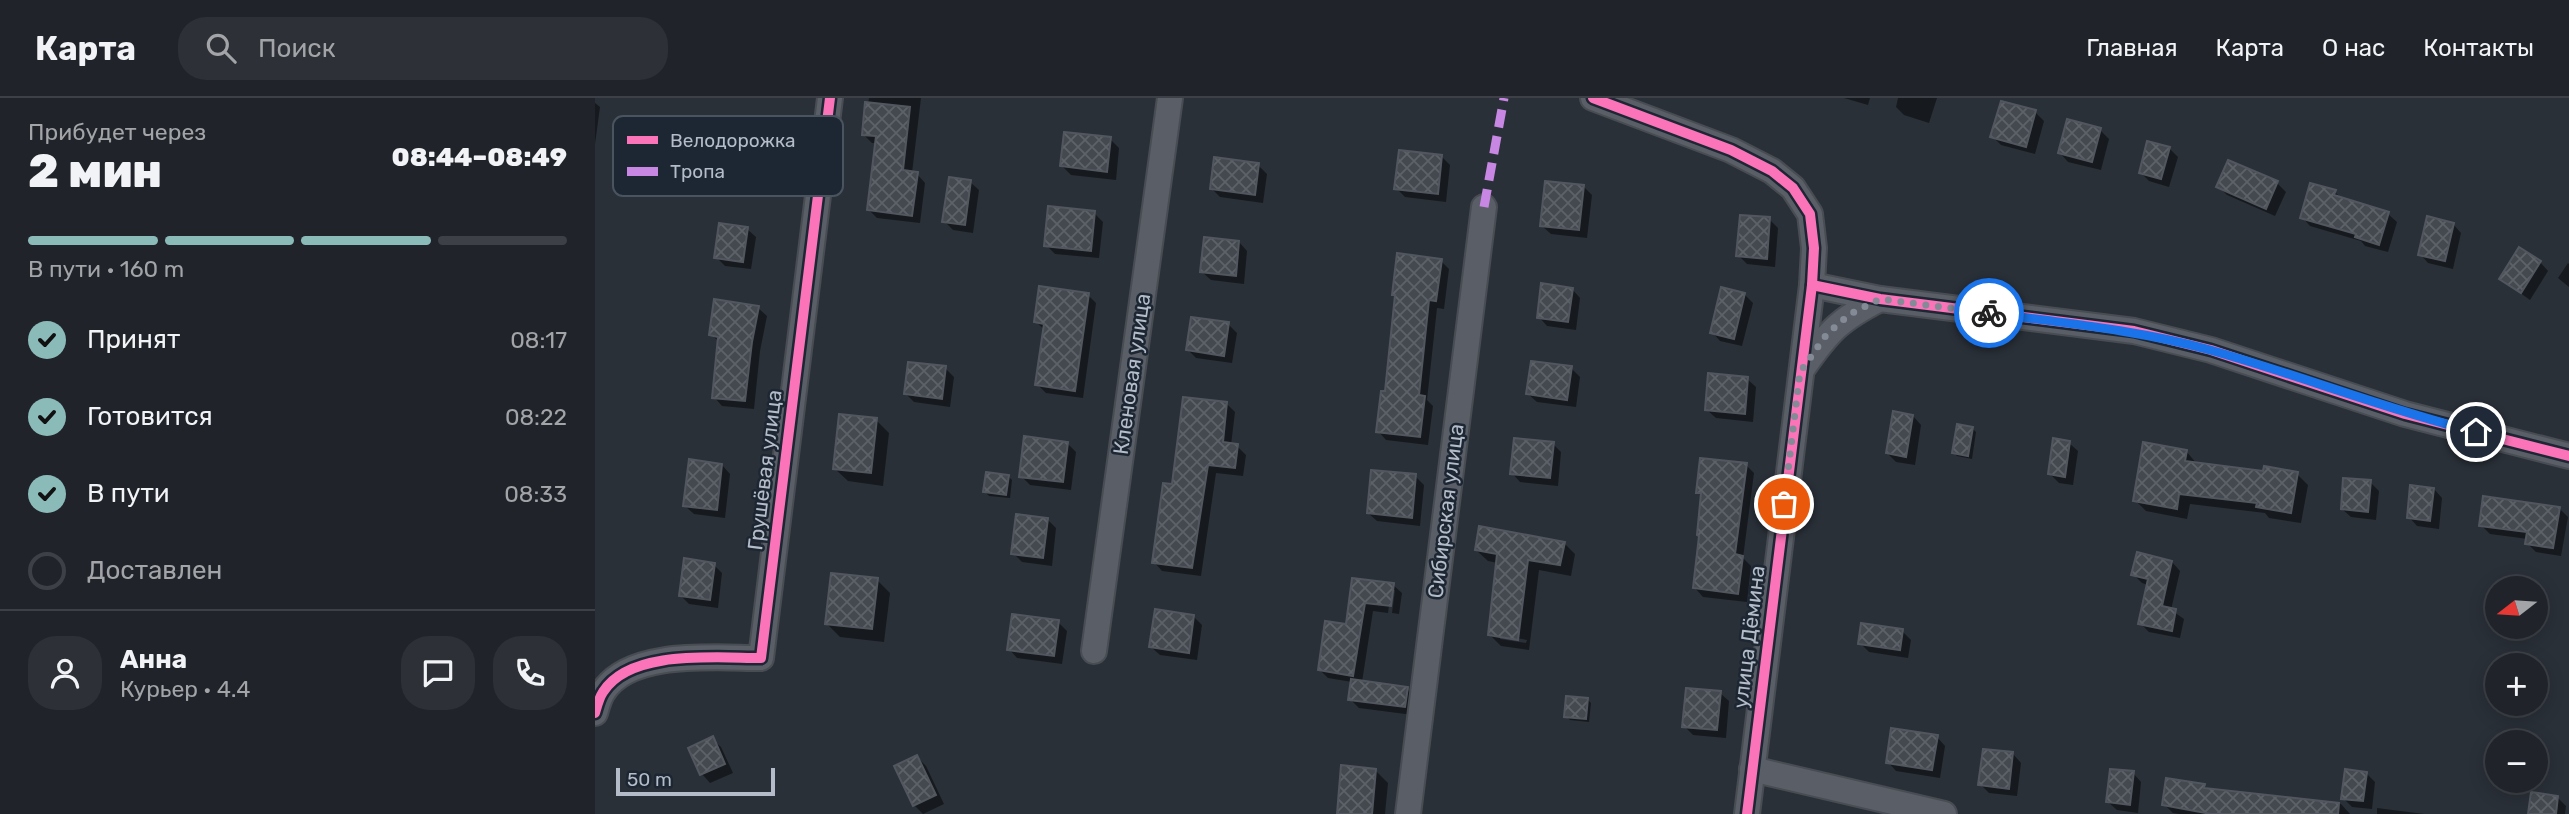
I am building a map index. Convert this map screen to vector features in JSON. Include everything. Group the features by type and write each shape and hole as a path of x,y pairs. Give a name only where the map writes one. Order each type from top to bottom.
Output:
{"street":[{"name":"Грушёвая улица","path":"828,116 830,98"},
{"name":"Кленовая улица","path":"1094,651 1170,98"},
{"name":"улица Дёмина","path":"1593,98 1731,150 1772,171 1793,188 1810,214 1814,248 1812,285 1747,814"},
{"name":"Грушёвая улица","path":"595,713 603,692 628,669 670,659 761,658 818,196"},
{"name":"Сибирская улица","path":"1408,814 1484,207"},
{"path":"1812,285 1880,299 2134,331 2211,350 2405,414 2569,456"},
{"path":"1800,372 1827,334 1850,314 1880,299"},
{"path":"1752,769 1944,814"}],"building":[{"path":"2001,101 2036,110 2026,147 1990,137"},
{"path":"865,102 910,107 903,170 918,172 912,216 867,210 876,136 862,135"},
{"path":"2067,119 2101,128 2092,162 2058,153"},
{"path":"1064,132 1111,137 1107,172 1060,166"},
{"path":"2147,141 2170,147 2161,179 2139,173"},
{"path":"1399,150 1442,155 1438,194 1394,189"},
{"path":"1214,157 1259,163 1255,195 1210,189"},
{"path":"2228,160 2278,181 2266,209 2216,187"},
{"path":"949,177 971,180 965,225 942,222"},
{"path":"1545,181 1584,185 1579,230 1540,226"},
{"path":"2310,183 2336,190 2334,195 2389,212 2379,245 2355,237 2356,234 2300,218"},
{"path":"1048,206 1095,211 1091,251 1044,246"},
{"path":"1740,215 1770,217 1767,259 1736,256"},
{"path":"2427,216 2454,223 2445,261 2418,255"},
{"path":"719,223 748,227 743,262 714,258"},
{"path":"1204,237 1239,241 1236,276 1200,272"},
{"path":"2519,247 2541,261 2521,293 2499,279"},
{"path":"1397,253 1442,259 1436,301 1429,300 1419,395 1425,396 1420,437 1376,432 1381,391 1385,391"},
{"path":"1541,283 1573,288 1568,322 1537,318"},
{"path":"1039,286 1089,293 1075,391 1035,385 1044,324 1034,322"},
{"path":"1721,287 1745,293 1734,339 1710,333"},
{"path":"714,299 759,306 745,401 712,398 718,337 709,335"},
{"path":"1191,317 1229,322 1224,356 1186,350"},
{"path":"1531,361 1572,366 1567,400 1526,394"},
{"path":"908,362 946,366 942,399 904,394"},
{"path":"1708,373 1748,377 1745,414 1705,410"},
{"path":"1183,397 1227,402 1223,442 1238,444 1235,468 1208,465 1192,568 1152,563 1163,483 1172,484"},
{"path":"1893,411 1913,415 1906,457 1886,453"},
{"path":"839,414 877,418 871,473 833,469"},
{"path":"1957,424 1973,427 1968,456 1952,453"},
{"path":"1024,436 1068,442 1063,482 1019,477"},
{"path":"1514,438 1554,442 1550,478 1510,474"},
{"path":"2053,438 2070,441 2065,477 2048,474"},
{"path":"2143,442 2187,450 2185,461 2263,471 2264,466 2298,472 2291,513 2256,507 2257,503 2179,494 2177,509 2133,501"},
{"path":"1700,458 1747,463 1735,554 1743,556 1738,594 1693,588 1699,536 1701,493 1696,493"},
{"path":"689,459 722,464 717,510 683,506"},
{"path":"1371,470 1416,474 1412,518 1367,513"},
{"path":"986,472 1009,475 1006,495 983,492"},
{"path":"2343,478 2371,480 2368,512 2341,509"},
{"path":"2410,485 2434,488 2430,521 2407,518"},
{"path":"2483,496 2560,507 2553,548 2525,544 2527,532 2479,526"},
{"path":"1016,514 1048,518 1043,558 1011,554"},
{"path":"1479,526 1565,542 1560,565 1528,560 1518,640 1488,635 1497,554 1475,550"},
{"path":"2137,552 2172,561 2162,606 2176,609 2172,631 2138,624 2148,579 2131,575"},
{"path":"684,558 715,563 710,600 679,596"},
{"path":"831,573 878,578 872,629 825,624"},
{"path":"1352,578 1394,583 1391,606 1365,603 1353,676 1318,670 1325,621 1346,624"},
{"path":"1155,609 1194,615 1189,653 1149,647"},
{"path":"1012,614 1059,620 1054,656 1007,650"},
{"path":"1861,623 1903,629 1900,650 1858,644"},
{"path":"1351,679 1408,687 1405,707 1348,700"},
{"path":"1686,688 1721,691 1717,730 1682,727"},
{"path":"1566,696 1588,698 1586,719 1564,717"},
{"path":"1891,728 1938,735 1932,770 1886,763"},
{"path":"713,736 725,764 700,775 688,748"},
{"path":"1983,749 2013,752 2009,789 1978,785"},
{"path":"917,755 936,795 913,806 894,766"},
{"path":"1341,765 1376,769 1372,814 1337,814"},
{"path":"2110,769 2134,771 2130,805 2106,802"},
{"path":"2345,769 2367,772 2363,801 2341,799"},
{"path":"2166,778 2205,784 2204,788 2339,803 2338,814 2211,814 2162,805"},
{"path":"2531,793 2558,796 2556,814 2528,814"}],"marked path":[{"path":"1484,207 1504,98"}],"cycle path":[{"path":"828,116 830,98"},
{"path":"1593,98 1731,150 1772,171 1793,188 1810,214 1814,248 1812,285 1747,814"},
{"path":"595,713 603,692 616,678 653,662 698,657 761,658 818,196"},
{"path":"1812,285 1880,299 2134,331 2211,350 2405,414 2569,456"}],"way so far":[{"path":"1784,504 1800,372 1827,334 1850,314 1880,299 1989,313"}],"route":[{"path":"1989,313 2134,331 2211,350 2405,414 2476,432"}]}
